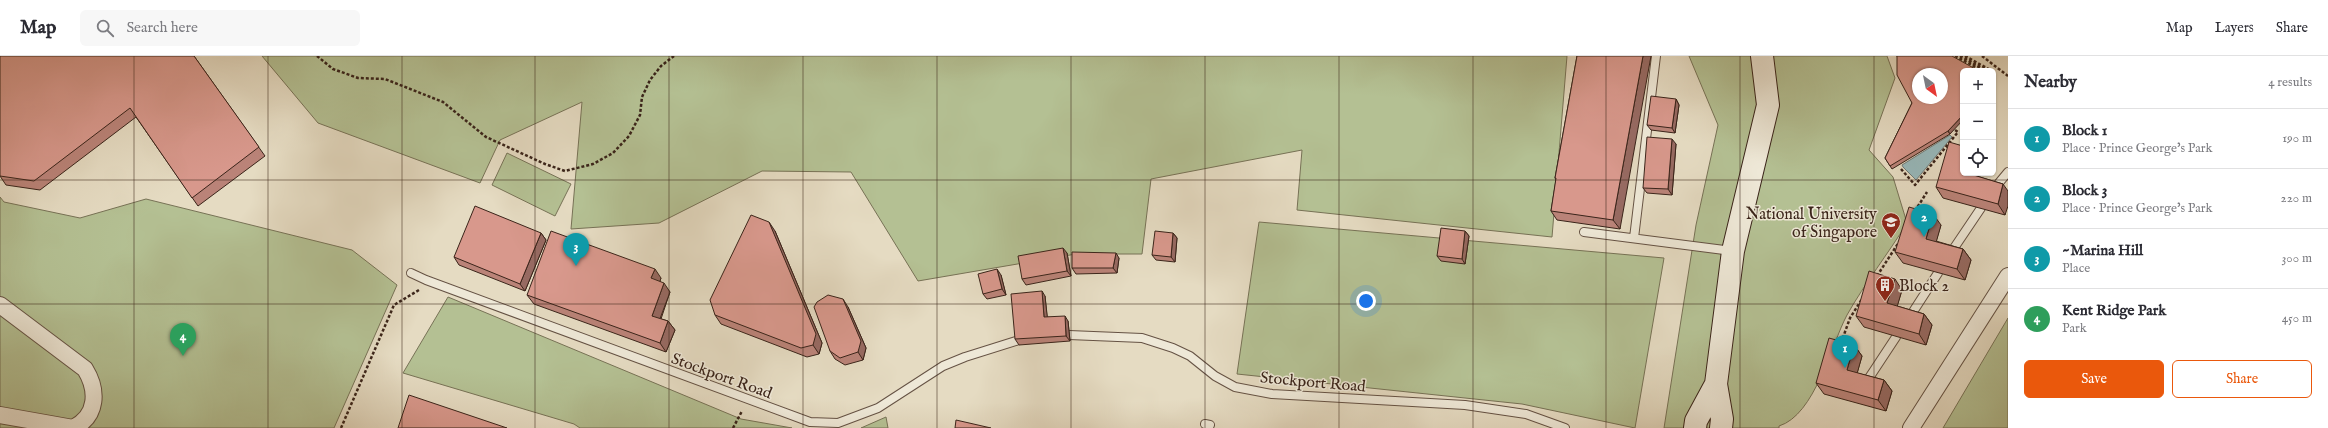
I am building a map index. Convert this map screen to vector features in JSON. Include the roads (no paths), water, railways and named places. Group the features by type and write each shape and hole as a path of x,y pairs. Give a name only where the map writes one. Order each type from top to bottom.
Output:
{"street":[{"path":"1721,428 1722,419 1716,384 1733,251 1768,105 1762,56"},
{"path":"1911,428 2008,276"},
{"path":"0,305 85,369 92,379 94,391 92,411 81,424 73,428 0,415"},
{"path":"1695,428 1696,421 1716,384"}],"lane":[{"path":"1634,238 1656,56"},
{"path":"1993,190 2008,172"},
{"path":"1950,254 1981,208"},
{"path":"1584,232 1733,251"},
{"name":"Stockport Road","path":"411,272 426,280 810,422 838,423 878,408 943,366 965,357 1019,340"},
{"path":"1909,318 1938,273"},
{"name":"Stockport Road","path":"1069,335 1142,338 1190,356 1215,376 1235,387 1272,394 1466,405 1526,414 1565,428"},
{"path":"1865,384 1896,337"}],"water":[{"path":"1950,135 1952,137 1916,180 1903,167 1902,165"}],"place":[{"name":"Block 3","path":"1924,237"},
{"name":"National University of Singapore","path":"1891,239"},
{"name":"~Marina Hill","path":"576,266"},
{"name":"Block 2","path":"1885,302"},
{"name":"Kent Ridge Park","path":"183,356"},
{"name":"Block 1","path":"1845,368"}]}
